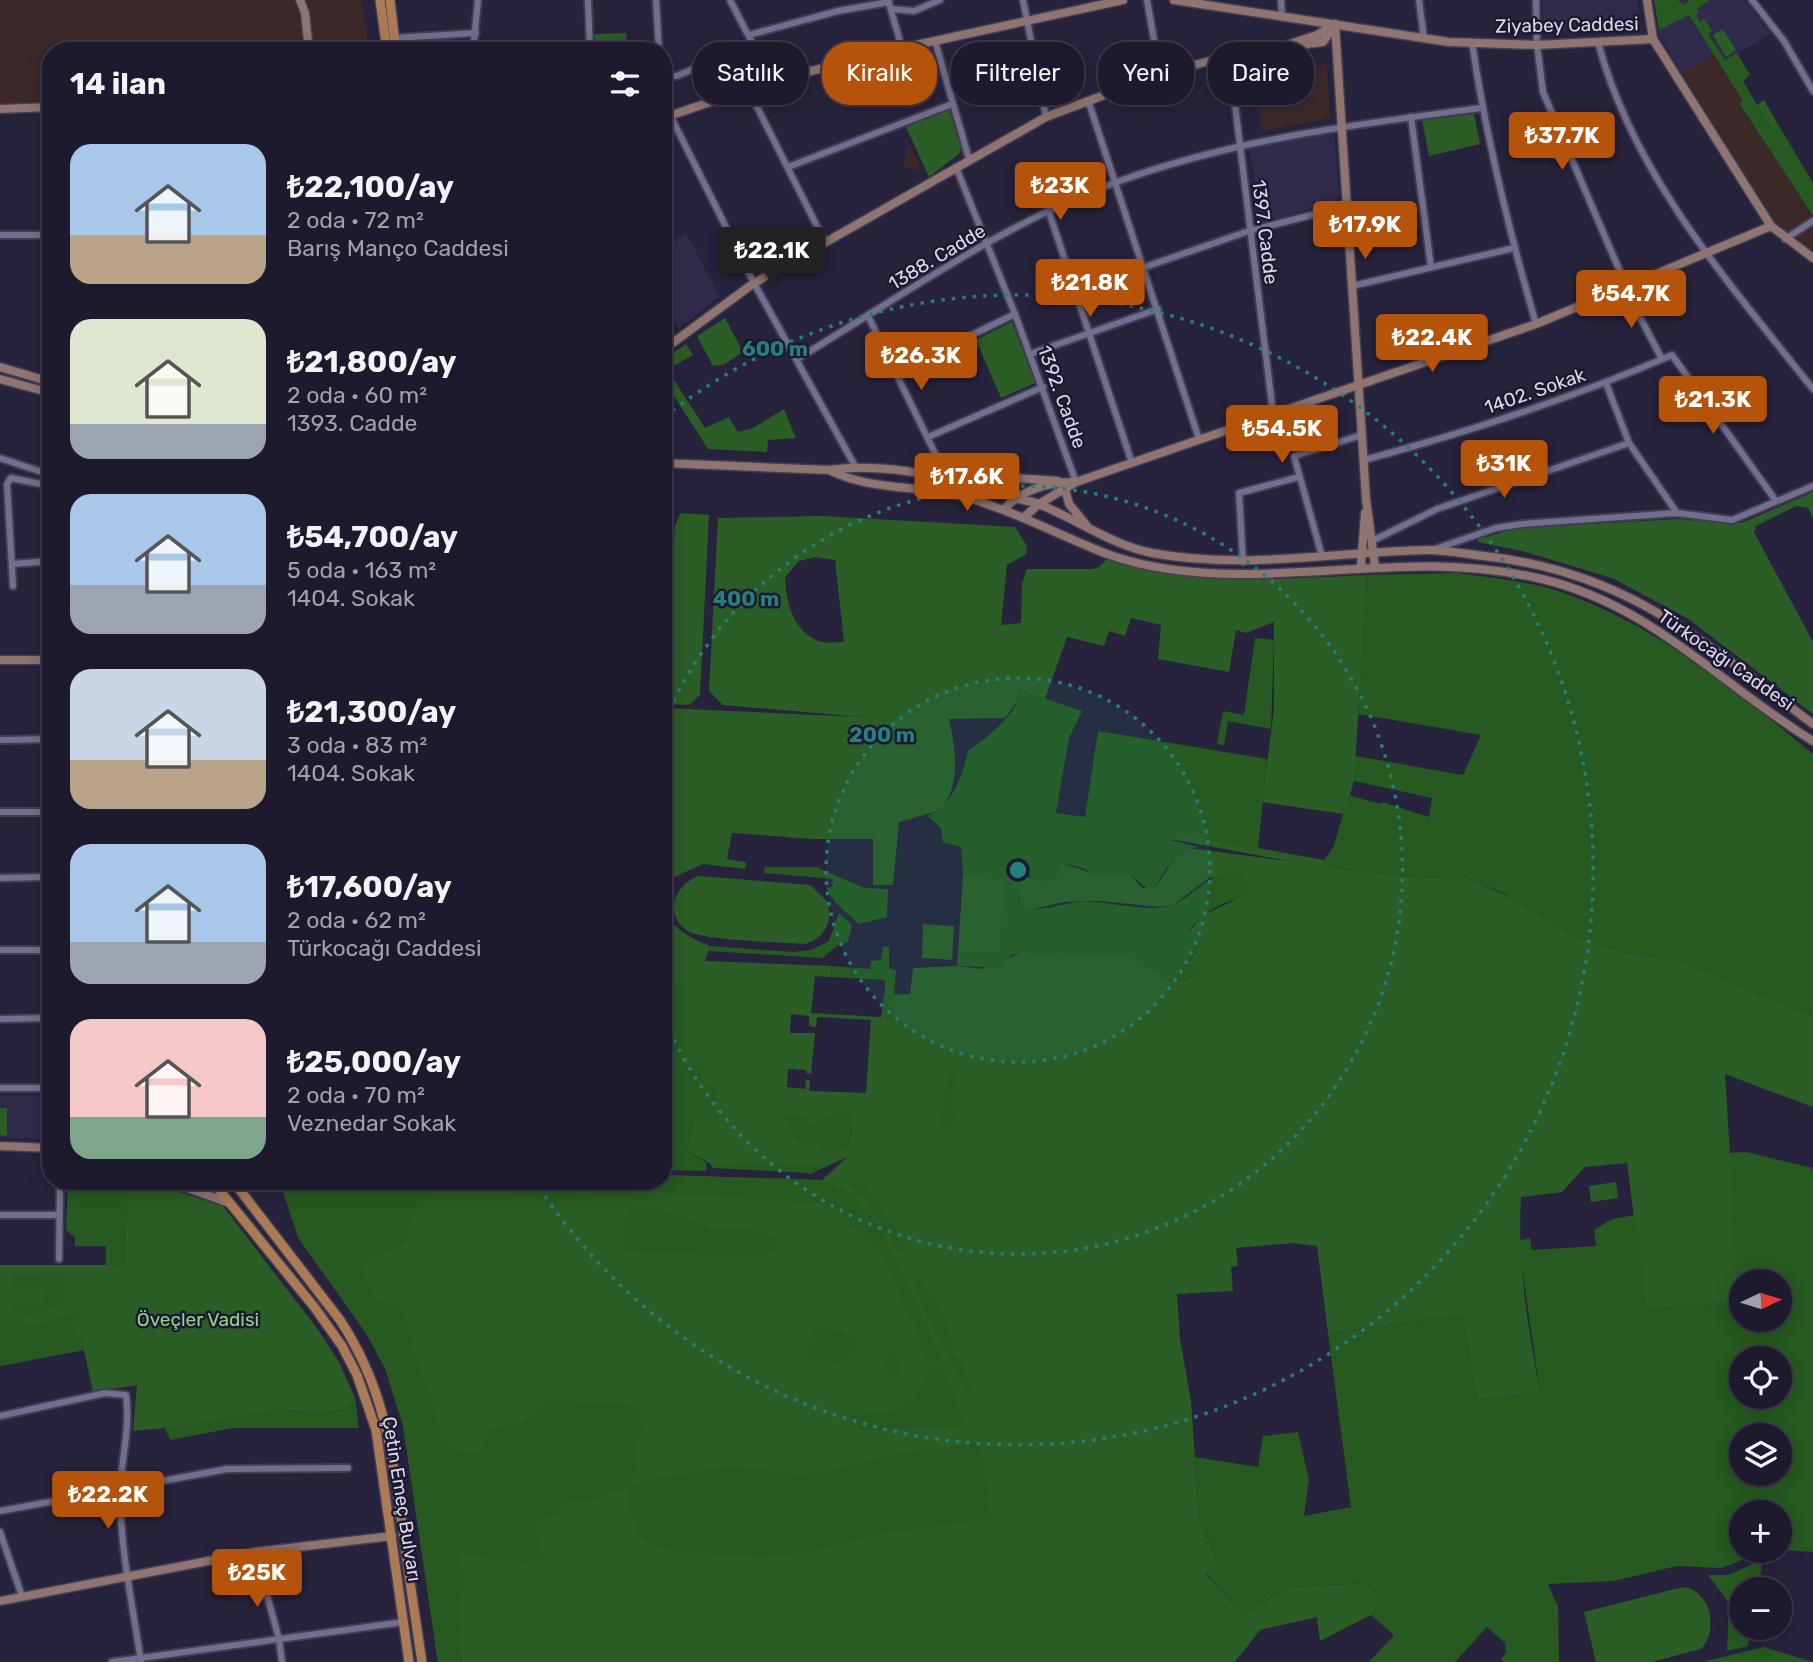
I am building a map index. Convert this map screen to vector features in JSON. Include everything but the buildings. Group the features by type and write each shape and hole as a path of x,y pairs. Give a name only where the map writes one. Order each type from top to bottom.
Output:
{"main road":[{"path":"300,0 305,13 308,42"},
{"path":"382,0 391,42"},
{"path":"930,42 1123,0"},
{"name":"Ziyabey Caddesi","path":"1174,0 1424,39 1472,43 1537,44 1653,39 1771,226 1813,258"},
{"path":"1647,0 1653,39"},
{"path":"1314,43 1323,42 1335,24"},
{"path":"1335,24 1366,499 1375,552 1374,566"},
{"path":"672,343 754,283 1046,117 1098,96"},
{"path":"672,116 706,105"},
{"path":"0,109 42,107"},
{"path":"1023,517 1076,482 1536,324 1626,289 1771,226"},
{"path":"0,367 42,379"},
{"path":"0,379 42,391"},
{"path":"672,463 829,470 855,466 965,482 1039,504 1114,541 1155,553 1243,562 1361,553"},
{"path":"829,470 857,482 940,492 1004,509 1109,555 1158,565 1222,573 1361,566 1366,499"},
{"path":"965,482 988,476 1076,482"},
{"path":"1004,509 1014,498 1058,481"},
{"path":"1065,489 1069,504 1090,529"},
{"path":"1109,555 1114,541"},
{"name":"Türkocağı Caddesi","path":"1361,553 1431,550 1524,561 1570,572 1608,586 1683,627 1813,724"},
{"name":"Türkocağı Caddesi","path":"1361,566 1460,566 1545,579 1574,589 1675,639 1811,737"},
{"path":"0,660 42,660"},
{"path":"0,1146 42,1148"},
{"path":"194,1190 229,1203"},
{"name":"Çetin Emeç Bulvarı","path":"219,1190 315,1308 342,1346 357,1375 376,1430 409,1662"},
{"name":"Çetin Emeç Bulvarı","path":"240,1190 340,1320 367,1366 386,1418 422,1662"},
{"path":"0,1601 255,1552 403,1534"}],"street":[{"path":"475,42 478,0"},
{"path":"588,0 590,42"},
{"path":"656,0 658,42"},
{"path":"730,0 753,42"},
{"path":"750,35 838,11 890,4 914,11 940,0"},
{"path":"1023,0 1046,117"},
{"path":"1147,0 1154,42"},
{"path":"1281,0 1282,16"},
{"path":"1419,0 1424,39"},
{"path":"1536,0 1537,44 1543,92 1626,289 1662,359"},
{"path":"1752,0 1784,41 1813,90"},
{"path":"890,4 900,42"},
{"path":"426,42 476,33"},
{"path":"935,41 951,100"},
{"path":"1598,42 1609,83 1626,125 1706,255 1813,389"},
{"path":"1472,43 1481,108 1514,248 1536,324"},
{"path":"672,76 693,69"},
{"path":"1088,100 1145,267 1199,439"},
{"path":"788,167 951,104"},
{"path":"756,105 825,242"},
{"path":"952,105 969,159"},
{"name":"1397. Cadde","path":"1235,105 1273,413"},
{"name":"1388. Cadde","path":"797,359 988,245 1049,212 1116,182 1239,144 1481,108"},
{"path":"1411,117 1431,267"},
{"path":"672,127 855,466"},
{"name":"1392. Cadde","path":"956,167 1031,355 1076,482"},
{"path":"1145,267 1249,231 1347,206"},
{"path":"1049,212 1132,463"},
{"path":"1785,239 1813,221"},
{"path":"0,235 42,235"},
{"path":"1352,286 1514,248"},
{"path":"1031,355 1158,309"},
{"path":"897,372 1015,314"},
{"path":"868,316 948,480"},
{"name":"1402. Sokak","path":"1364,460 1446,437 1606,383 1672,355 1776,501"},
{"path":"1606,383 1629,443 1677,513"},
{"path":"928,437 1043,387"},
{"path":"1322,556 1294,456 1362,435"},
{"path":"1373,541 1437,509 1629,443"},
{"path":"0,458 42,472"},
{"path":"1243,562 1239,493 1299,477"},
{"path":"13,586 7,484 11,478 42,484"},
{"path":"1431,550 1496,528 1522,524 1677,513 1732,520 1813,486"},
{"path":"12,564 42,562"},
{"path":"0,740 42,739"},
{"path":"0,812 42,812"},
{"path":"0,878 42,877"},
{"path":"0,950 42,950"},
{"path":"0,1019 42,1018"},
{"path":"0,1088 42,1088"},
{"path":"59,1259 60,1190"},
{"path":"0,1215 59,1215"},
{"path":"0,1416 105,1394 126,1395 120,1489 125,1575 141,1660"},
{"path":"0,1511 238,1468 348,1468"},
{"path":"0,1532 23,1596"},
{"path":"255,1552 279,1639 282,1662"},
{"path":"112,1662 404,1622"}],"shaded area":[{"path":"0,0 362,0 368,42 42,42 42,105 0,106"},
{"path":"1543,0 1637,0 1641,31 1543,30"},
{"path":"1654,0 1744,0 1771,34 1725,60 1718,51 1682,74 1660,37"},
{"path":"1713,54 1743,101 1740,104 1813,216 1789,231 1784,232 1774,223 1682,74"},
{"path":"1327,64 1330,118 1262,131 1257,105 1314,105 1314,67"},
{"path":"1334,132 1339,197 1332,203 1260,223 1250,147"},
{"path":"909,143 923,173 903,166"},
{"path":"1813,227 1813,253 1797,241 1797,237"},
{"path":"686,232 719,296 679,328 672,319 672,243"},
{"path":"0,1096 42,1096 42,1139 0,1137"}],"green space":[{"path":"1654,0 1678,0 1683,5 1690,0 1710,0 1697,9 1699,12 1696,15 1700,22 1704,19 1712,31 1708,34 1725,60 1737,53 1750,75 1743,81 1771,129 1779,126 1813,183 1813,216 1739,103 1743,101 1689,15 1659,30"},
{"path":"1723,29 1736,50 1726,57 1713,35"},
{"path":"626,33 627,42 594,42 594,34"},
{"path":"1764,100 1779,126 1772,130 1757,105"},
{"path":"949,109 961,149 959,154 929,177 906,127"},
{"path":"1474,114 1480,144 1429,156 1422,120"},
{"path":"725,318 743,352 725,364 713,366 697,336"},
{"path":"1012,322 1035,383 1001,398 976,340"},
{"path":"686,344 693,355 672,366 672,354"},
{"path":"672,377 705,428 729,417 738,432 753,428 784,409 796,438 768,440 767,452 708,449 672,393"},
{"path":"1813,492 1813,518 1808,508 1796,506 1756,526 1754,532 1813,642 1813,714 1687,618 1612,578 1522,551 1478,542 1478,539 1520,528 1678,519 1732,524 1744,522"},
{"path":"681,513 709,515 700,695 689,705 672,704 672,572 675,525"},
{"path":"822,516 1015,527 1027,546 1026,554 1007,565 1001,625 1021,623 1022,584 1027,569 1092,569 1099,567 1107,559 1140,568 1236,579 1367,575 1354,781 1344,814 1262,802 1274,710 1274,622 1246,633 1236,630 1229,672 1158,659 1161,625 1131,618 1125,636 1109,631 1104,646 1067,637 1045,699 1020,690 1019,699 1005,718 949,719 955,765 948,799 942,810 899,822 893,885 873,885 873,839 813,839 732,833 727,859 746,862 745,869 703,864 674,877 672,881 672,708 862,717 723,705 709,691 718,518","holes":["815,557 835,560 844,642 816,640 796,621 787,595 785,577 799,561"]},
{"path":"1456,573 1540,586 1601,608 1666,643 1726,685 1813,754 1813,1016 1677,960 1625,953 1579,938 1506,899 1507,895 1469,879 1416,877 1326,867 1324,860 1333,848 1349,795 1429,817 1432,798 1354,781 1355,756 1463,775 1481,735 1358,714 1367,575"},
{"path":"1255,638 1274,640 1271,729 1228,721 1224,745 1217,744 1223,711 1244,715"},
{"path":"1020,690 1082,711 1069,738 1056,813 1085,817 1098,731 1267,759 1258,849 1186,835 1171,840 1198,847 1178,856 1155,888 1149,890 1131,875 1097,876 1083,868 1062,863 1056,879 1043,883 1017,869 1008,869 1006,878 963,874 961,847 943,842 941,828 928,816 944,805 950,797 963,770 968,751 1008,716"},
{"path":"1186,835 1324,860 1326,867 1416,877 1469,879 1507,896 1579,938 1625,953 1677,960 1813,1016 1813,1107 1725,1074 1737,1269 1729,1269 1729,1303 1646,1309 1627,1163 1585,1167 1562,1192 1521,1197 1522,1271 1540,1392 1477,1400 1462,1315 1328,1333 1317,1246 1293,1243 1236,1248 1238,1266 1231,1267 1233,1291 1177,1294 1180,1339 1191,1401 1199,1516 1218,1564 1205,1573 1243,1615 1289,1587 1366,1583 1381,1598 1371,1615 1320,1641 1317,1617 1260,1630 1235,1662 438,1662 403,1425 385,1368 366,1333 299,1239 283,1190 672,1190 672,1175 822,1180 847,1157 810,1174 807,1173 824,1166 711,1164 687,1151 694,1119 720,1118 715,1116 714,1089 706,1086 681,1066 681,983 672,982 672,923 694,939 710,946 705,961 832,966 831,977 815,976 811,1013 881,1017 884,995 910,994 913,968 957,966 981,969 1021,953 1131,955 1173,983 1199,975 1194,967 1187,964 1199,946 1189,932 1203,915 1237,899 1237,874 1209,878 1173,905 1160,907 1100,901 1064,902 1029,910 1019,906 1020,894 999,955 958,952 963,874 1006,878 1008,868 1017,869 1029,878 1059,870 1062,863 1091,873 1131,875 1142,888 1155,888 1176,856 1189,848 1294,862 1171,839","holes":["791,1014 809,1016 809,1026 816,1027 817,1017 871,1020 866,1093 809,1091 810,1080 806,1080 805,1089 787,1087 788,1069 806,1070 806,1073 811,1074 815,1033 790,1033","803,1115 811,1126 852,1127 849,1146 827,1152 816,1139"]},
{"path":"765,867 816,867 864,888 888,889 887,917 859,924 836,903 826,888 832,887 833,879 764,873"},
{"path":"1231,873 1242,875 1249,886 1245,898 1214,908 1194,924 1189,931 1199,946 1187,964 1200,970 1199,975 1174,983 1131,956 1021,953 1011,955 1001,968 957,966 958,952 999,954 1006,878 1019,887 1019,906 1032,909 1082,902 1142,908 1165,907 1175,904 1206,882"},
{"path":"699,876 810,885 827,901 829,915 826,928 818,938 805,944 724,939 694,934 679,923 674,907 675,899 684,885"},
{"path":"839,913 852,925 848,942 838,945 822,958 709,951 710,946 793,952 811,950 829,941"},
{"path":"923,924 954,926 952,960 922,958"},
{"path":"883,946 889,947 889,968 896,970 892,1023 885,1019 885,980 831,977 832,966 870,969 871,961 881,960"},
{"path":"672,981 681,982 681,1066 699,1064 705,1071 706,1086 714,1089 715,1116 722,1118 694,1119 687,1151 707,1163 706,1171 672,1170"},
{"path":"948,1073 958,1076 952,1094 954,1121 942,1130 940,1128"},
{"path":"0,1108 7,1108 7,1136 0,1135"},
{"path":"838,1112 853,1115 849,1146 827,1152 816,1139 807,1146 793,1137 783,1114 803,1115 812,1126"},
{"path":"1746,1152 1812,1168 1813,1552 1792,1551 1792,1500 1729,1500 1729,1563 1734,1563 1721,1568 1677,1566 1613,1581 1548,1584 1558,1607 1559,1662 1504,1662 1501,1659 1506,1653 1505,1643 1487,1627 1455,1662 1369,1662 1394,1635 1371,1615 1381,1598 1366,1583 1289,1587 1243,1615 1205,1572 1218,1563 1199,1516 1195,1457 1258,1467 1263,1436 1298,1432 1309,1480 1304,1516 1351,1507 1328,1333 1462,1315 1477,1400 1540,1392 1518,1241 1530,1238 1532,1250 1596,1246 1594,1230 1612,1219 1636,1215 1646,1309 1729,1303 1729,1332 1792,1332 1792,1269 1736,1269 1729,1153"},
{"path":"711,1164 826,1165 807,1173 712,1168"},
{"path":"672,1175 822,1180 851,1193 882,1230 943,1360 927,1359 922,1353 914,1321 906,1311 882,1252 849,1224 842,1211 819,1203 656,1192 551,1201 502,1192 444,1191 435,1193 409,1221 406,1242 399,1248 364,1260 362,1271 379,1302 397,1305 405,1313 415,1358 428,1386 442,1440 453,1449 478,1454 490,1430 528,1420 548,1401 635,1404 643,1427 633,1450 638,1468 630,1479 631,1488 646,1481 729,1466 802,1475 907,1452 980,1443 991,1519 889,1532 812,1551 759,1557 672,1551 641,1539 628,1504 630,1488 610,1491 603,1499 561,1503 557,1514 538,1521 535,1527 543,1560 520,1562 461,1554 458,1557 465,1582 458,1614 462,1662 438,1662 403,1425 385,1368 366,1333 299,1239 283,1190 672,1190"},
{"path":"840,1179 866,1187 890,1220 907,1251 899,1253 864,1198"},
{"path":"1616,1182 1618,1198 1591,1202 1589,1186"},
{"path":"68,1190 128,1190 124,1265 106,1266 106,1246 75,1246 75,1237 66,1230"},
{"name":"Öveçler Vadisi","path":"128,1190 174,1190 223,1206 319,1331 339,1362 355,1398 344,1410 318,1413 278,1409 195,1425 133,1431 137,1385 93,1392 84,1350 0,1366 0,1265 124,1265"},
{"path":"658,1208 712,1228 746,1228 779,1238 774,1249 764,1256 627,1252 622,1224 630,1210"},
{"path":"913,1272 934,1299 946,1321 952,1353 960,1360 972,1388 968,1392 916,1295"},
{"path":"63,1273 64,1302 30,1315 12,1312 12,1306 42,1305 45,1288 12,1288 11,1275"},
{"path":"81,1313 82,1320 72,1323 76,1337 82,1336 84,1350 0,1366 2,1322 17,1318 33,1327 69,1314"},
{"path":"812,1328 829,1328 859,1340 860,1346 837,1366 828,1358 822,1361 807,1357 806,1347 818,1341"},
{"path":"891,1348 900,1366 897,1374 891,1378 885,1364"},
{"path":"943,1366 965,1426 864,1431 850,1425 850,1416 890,1411 909,1402 923,1383 928,1368"},
{"path":"355,1398 359,1428 233,1428 170,1440 165,1428 278,1409 318,1413 344,1410"},
{"path":"1754,1563 1762,1563 1760,1577 1729,1577 1729,1603 1708,1575 1729,1575"},
{"path":"1683,1587 1700,1595 1709,1612 1710,1632 1701,1649 1651,1662 1596,1662 1584,1612"},
{"path":"1729,1603 1729,1640 1749,1640 1748,1646 1727,1651"},
{"path":"1764,1647 1813,1662 1702,1662"}]}
